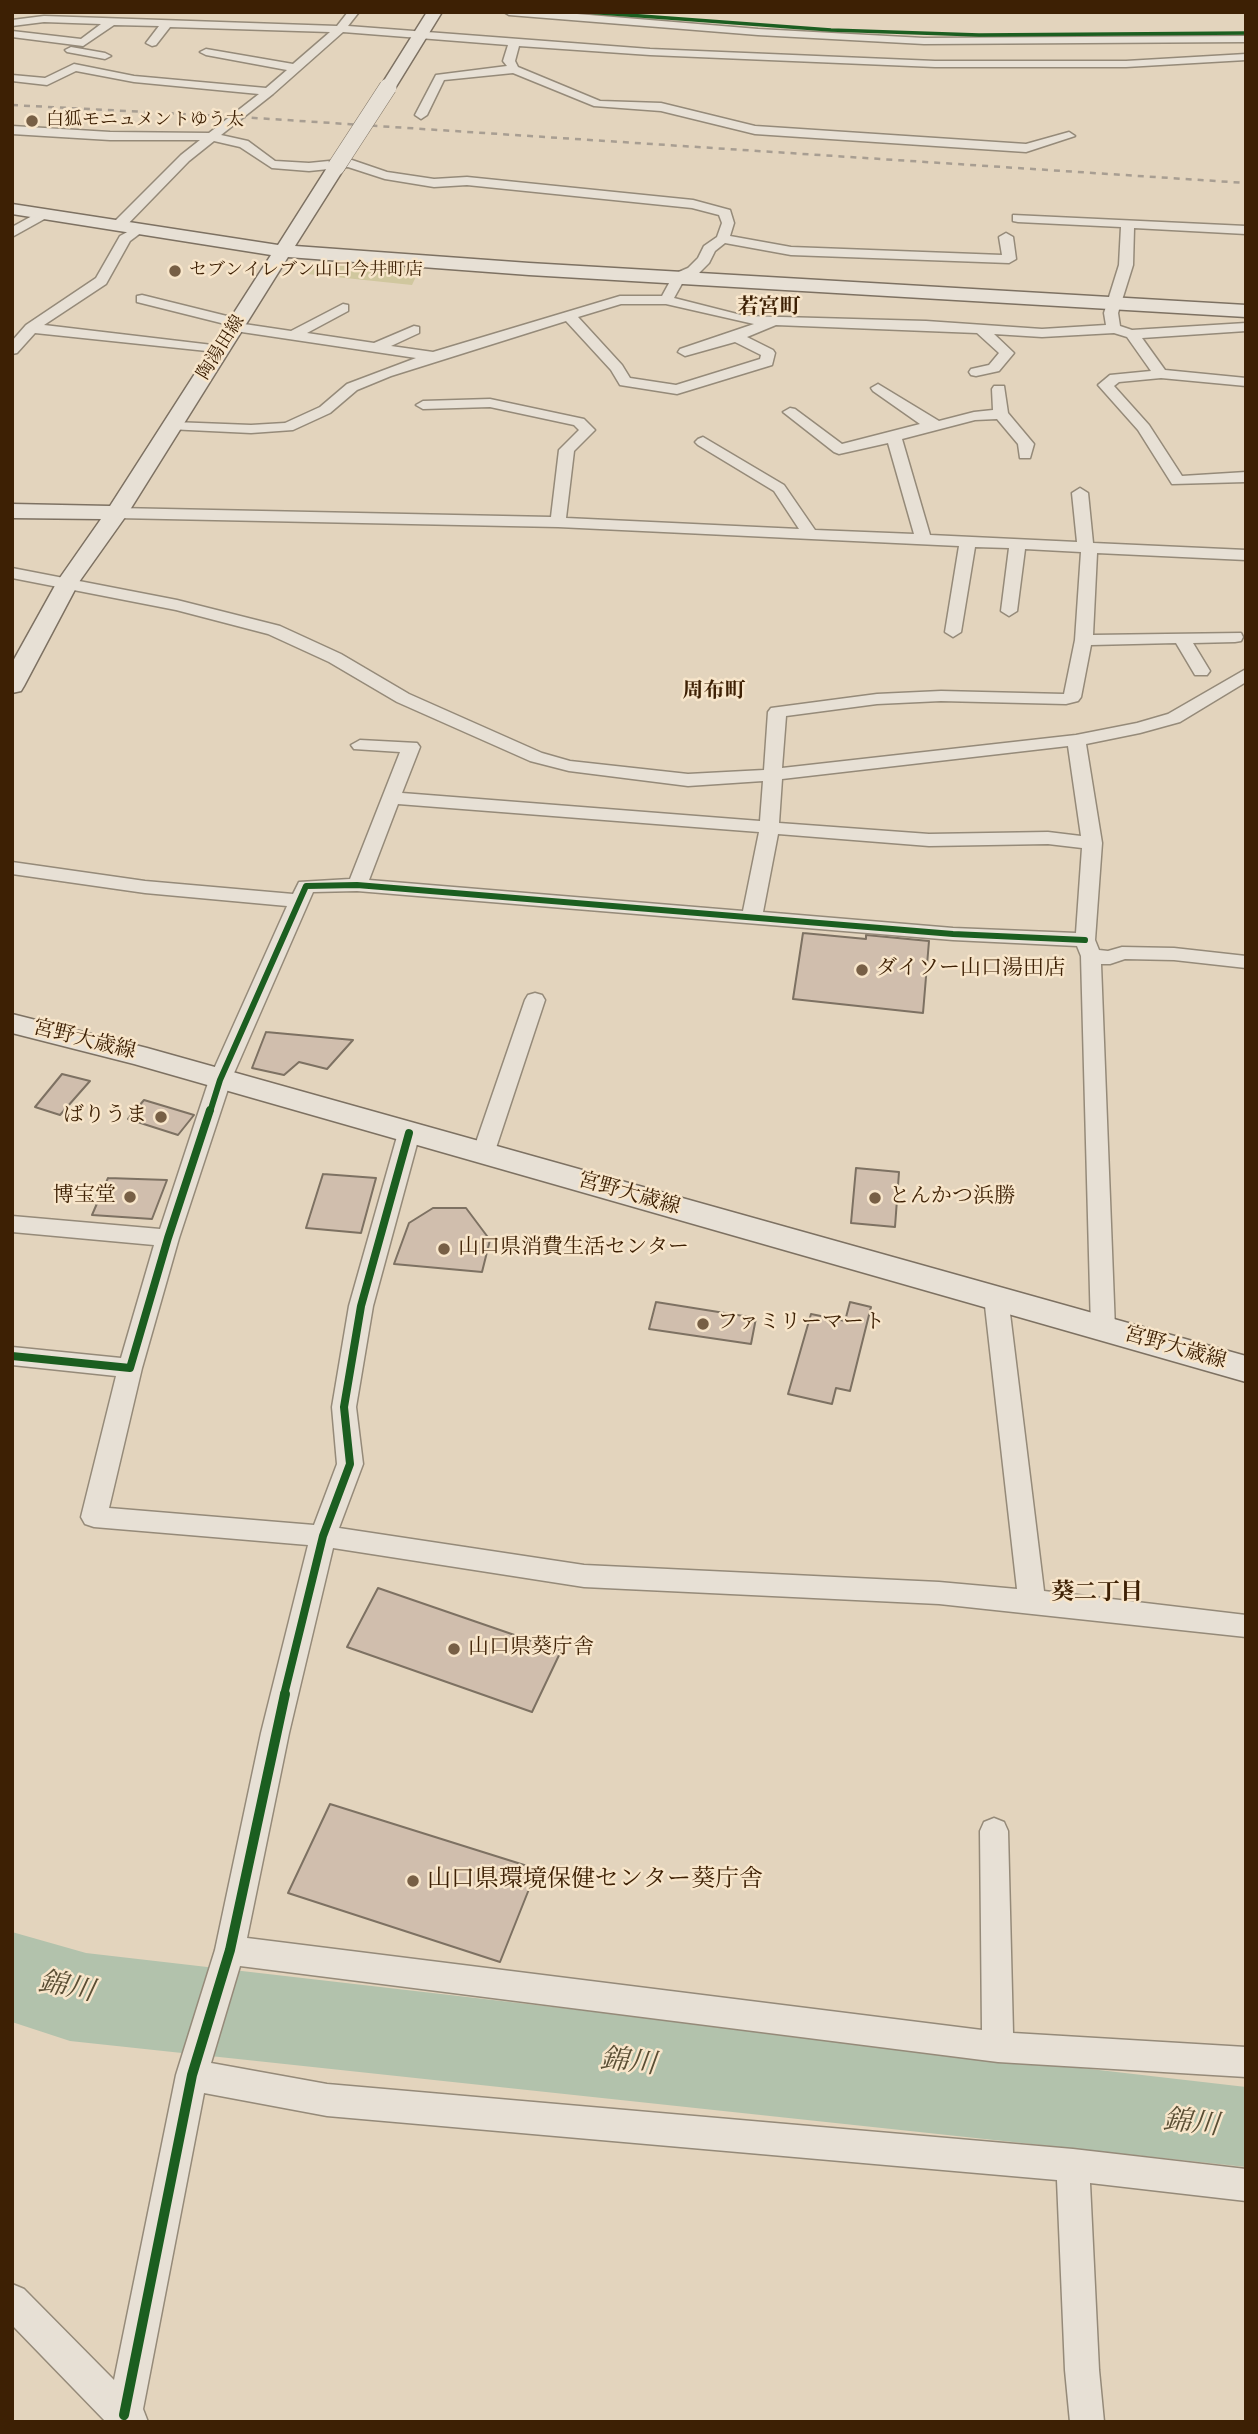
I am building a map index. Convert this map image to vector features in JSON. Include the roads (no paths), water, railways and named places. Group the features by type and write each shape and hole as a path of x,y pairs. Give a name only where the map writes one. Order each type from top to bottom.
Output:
{"main road":[{"name":"陶湯田線","path":"12,686 68,582 117,513 435,12"},
{"path":"12,209 284,251 1246,311"},
{"path":"12,511 117,513"},
{"name":"宮野大歳線","path":"12,1023 137,1055 1246,1369"}],"street":[{"path":"118,226 186,158 269,92 340,29 354,12"},
{"path":"509,12 758,32 924,41 1246,39"},
{"path":"12,23 44,19 340,29 721,57 935,64 1126,64 1246,57"},
{"path":"105,56 66,53 112,21"},
{"path":"152,43 167,23"},
{"path":"12,34 83,43"},
{"path":"514,69 509,61 515,40"},
{"path":"206,52 295,68"},
{"path":"12,78 47,82 74,67 134,79 269,92"},
{"path":"421,115 440,77 514,69 598,104 661,107 755,130 1026,148 1069,136"},
{"path":"12,130 110,136 213,137 244,144 272,164 309,167 349,163 385,175 434,183 467,181 693,204 725,214 728,223 723,239 709,249 704,260 693,271 679,277 666,300"},
{"path":"12,233 43,214"},
{"path":"1018,218 1246,230"},
{"path":"1114,329 1113,303 1126,265 1128,223"},
{"path":"12,350 30,328 101,281 125,239 140,229"},
{"path":"723,239 791,251 1009,259 1006,237"},
{"path":"142,299 237,325 434,356"},
{"path":"173,426 251,429 288,427 325,410 352,387 434,356 620,300 666,300 745,320 926,325 1042,334 1114,329 1132,334 1246,327"},
{"path":"292,335 343,308"},
{"path":"569,316 617,368 625,382 677,390 705,379 768,362 768,353 736,337"},
{"path":"685,352 765,327 773,321"},
{"path":"30,328 221,350"},
{"path":"376,348 414,330"},
{"path":"976,372 994,368 1007,353 983,331"},
{"path":"1132,334 1161,374"},
{"path":"1246,382 1161,374 1115,378 1105,385 1144,428 1177,481 1246,477"},
{"path":"878,388 932,425"},
{"path":"999,389 1001,414 1026,444 1025,455"},
{"path":"423,405 490,402 579,422 588,430 567,450 558,522"},
{"path":"790,412 839,449 894,437 932,425 940,426 974,416 1001,414"},
{"path":"894,437 923,538"},
{"path":"703,442 779,488 807,526 807,533"},
{"path":"752,916 769,829 777,712 877,699 942,696 1072,697 1084,640 1087,547 1080,493"},
{"path":"117,513 558,522 1246,555"},
{"path":"953,632 968,540"},
{"path":"1009,611 1018,543"},
{"path":"12,573 68,582 274,630 335,658 403,698 536,757 569,766 688,780 718,780 1076,740 1140,728 1174,718 1246,674"},
{"path":"1084,640 1235,637"},
{"path":"1183,640 1201,671"},
{"path":"1076,740 1092,843 1088,948 1103,1329"},
{"path":"357,885 411,747 360,745"},
{"path":"393,798 929,840 1048,838 1092,843"},
{"path":"12,868 145,887 300,901"},
{"path":"1246,962 1174,954 1122,953 1110,958 1088,948 953,934 357,885 306,886 220,1080 168,1238 130,1368 94,1517 323,1536 584,1576 1032,1601 1246,1626"},
{"path":"483,1154 535,1000"},
{"path":"127,2418 192,2075 230,1950 275,1733 323,1536 350,1464 344,1407 357,1331 409,1133"},
{"path":"12,1224 168,1238"},
{"path":"996,1297 1032,1601"},
{"path":"12,1356 130,1368"},
{"path":"994,1830 998,2047"},
{"path":"230,1950 998,2047 1246,2062"},
{"path":"192,2075 327,2100 1073,2165 1246,2185"},
{"path":"1073,2165 1082,2370 1087,2422"},
{"path":"12,2301 127,2418"}],"water":[{"name":"錦川","path":"12,1932 86,1953 1246,2087 1246,2167 70,2041 12,2022"}],"railway":[{"path":"12,105 240,117 1246,183"}],"place":[{"name":"白狐モニュメントゆう太","path":"32,121"},
{"name":"セブンイレブン山口今井町店","path":"175,271"},
{"name":"ダイソー山口湯田店","path":"862,970"},
{"name":"ばりうま","path":"161,1117"},
{"name":"博宝堂","path":"130,1197"},
{"name":"とんかつ浜勝","path":"875,1198"},
{"name":"山口県消費生活センター","path":"444,1249"},
{"name":"ファミリーマート","path":"703,1324"},
{"name":"山口県葵庁舎","path":"454,1649"},
{"name":"山口県環境保健センター葵庁舎","path":"413,1881"}],"district":[{"name":"若宮町","path":"769,309"},
{"name":"周布町","path":"714,693"},
{"name":"葵二丁目","path":"1097,1594"}]}
